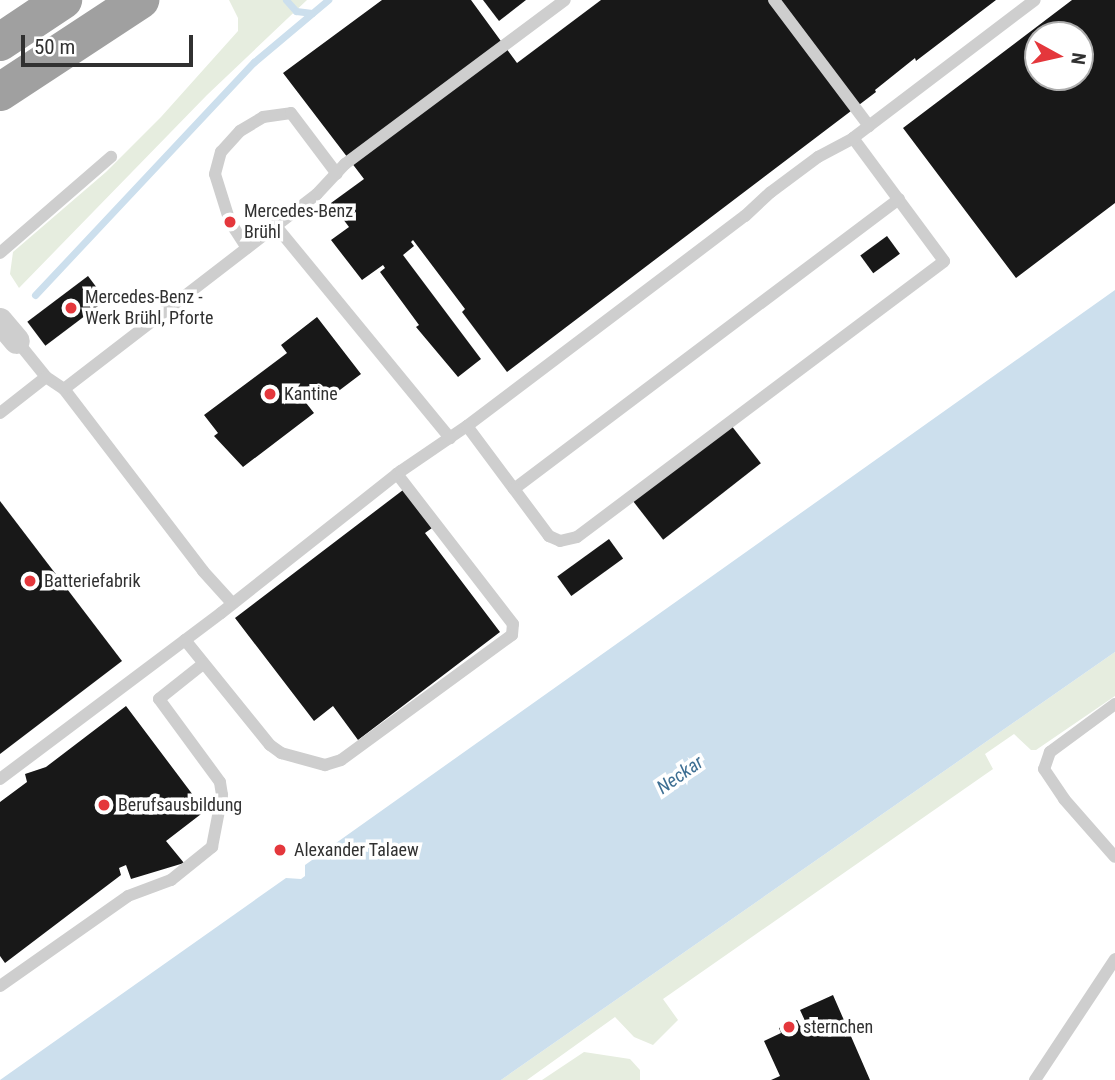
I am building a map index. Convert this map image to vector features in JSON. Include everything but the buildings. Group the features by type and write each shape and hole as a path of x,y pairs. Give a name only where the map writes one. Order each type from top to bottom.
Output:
{"highway":[{"path":"0,42 63,0"},
{"path":"0,92 140,0"}],"street":[{"path":"0,321 17,341"}],"lane":[{"path":"64,388 247,248 337,174 345,164 565,0"},
{"path":"774,0 869,126"},
{"path":"0,779 185,640 397,474 467,426 745,216 764,197 808,164 853,138 1035,0"},
{"path":"247,248 230,222 215,174 221,152 240,131 263,117 291,113 337,174"},
{"path":"467,426 549,536 560,541 577,537 944,261 853,138"},
{"path":"0,253 111,158"},
{"path":"513,489 899,199"},
{"path":"275,225 450,438"},
{"path":"17,341 46,377 64,388 203,571 233,603"},
{"path":"0,413 46,377"},
{"path":"185,640 275,750 329,765 341,760 512,635 513,624 397,474"},
{"path":"0,986 128,896 171,880 212,846 222,788 159,699 203,664"},
{"path":"1115,704 1050,752 1044,769 1064,799 1115,857"},
{"path":"1035,1080 1115,959"}],"shaded area":[{"path":"229,0 307,0 207,95 19,288 10,274 13,252 106,172 161,117 238,31 238,18"},
{"path":"1115,652 1115,696 1036,750 1031,750 1014,734 985,754 993,769 663,999 678,1020 653,1045 634,1037 615,1017 527,1080 501,1080"},
{"path":"584,1052 630,1059 640,1070 640,1080 542,1080"}],"water":[{"name":"Neckar","path":"1115,290 1115,652 501,1080 0,1080 286,878 301,879 305,876 305,865"}],"waterway":[{"path":"286,0 296,11 312,13"},
{"path":"35,295 254,62 328,0"}],"place":[{"name":"Mercedes-Benz Brühl","path":"230,222"},
{"name":"Mercedes-Benz - Werk Brühl, Pforte","path":"71,308"},
{"name":"Kantine","path":"270,394"},
{"name":"Batteriefabrik","path":"30,581"},
{"name":"Berufsausbildung","path":"104,805"},
{"name":"Alexander Talaew","path":"280,850"},
{"name":"sternchen","path":"789,1027"}]}
